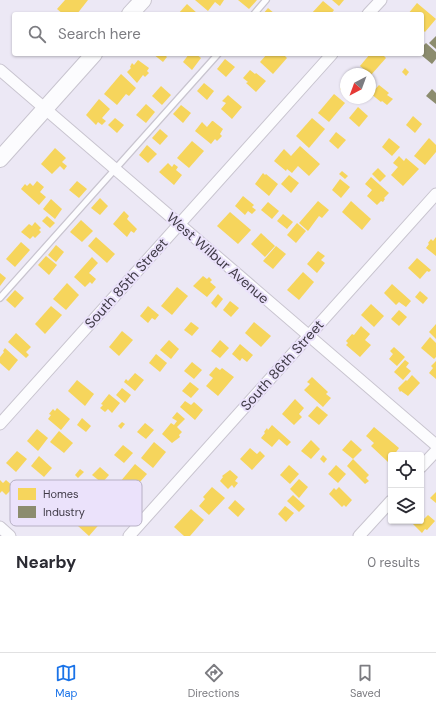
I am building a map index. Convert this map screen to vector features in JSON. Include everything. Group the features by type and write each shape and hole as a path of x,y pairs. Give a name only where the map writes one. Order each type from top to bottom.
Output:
{"street":[{"path":"132,12 143,0"},
{"path":"370,12 381,0"},
{"path":"0,159 92,56"},
{"name":"South 85th Street","path":"0,424 330,56"},
{"name":"West Wilbur Avenue","path":"0,70 436,445"},
{"name":"South 86th Street","path":"142,521 436,194"},
{"path":"424,464 436,451"},
{"path":"359,536 388,504"},
{"name":"South 86th Street","path":"129,536 138,526"},
{"path":"0,527 10,536"}],"lane":[{"path":"256,12 266,0"},
{"path":"0,298 216,56"}],"building: Homes":[{"path":"65,0 88,0 79,12 61,12 57,9"},
{"path":"195,0 224,0 220,6 215,2 208,11"},
{"path":"238,0 257,0 249,9"},
{"path":"332,0 344,0 339,6"},
{"path":"323,1 334,10 332,12 313,12"},
{"path":"417,3 436,19 425,32 424,12 410,12"},
{"path":"187,4 196,12 180,12"},
{"path":"268,8 273,12 265,12"},
{"path":"156,56 166,56 167,57 163,62"},
{"path":"188,56 198,56 201,58 192,70 183,62"},
{"path":"265,56 285,56 287,58 273,74 260,62"},
{"path":"368,56 384,56 386,58 376,69 376,68 362,68 360,66"},
{"path":"225,59 235,67 226,77 217,69"},
{"path":"138,60 149,68 147,71 149,73 145,77 143,75 137,83 127,72 131,68 132,63 134,65"},
{"path":"405,68 409,72 406,76 402,72"},
{"path":"250,70 266,81 256,92 246,83 248,82 243,78"},
{"path":"121,74 136,88 129,96 126,94 117,105 104,94"},
{"path":"204,83 214,91 207,100 197,91"},
{"path":"379,85 389,93 387,95 393,99 387,105 382,101 381,102 376,98 376,88"},
{"path":"161,86 171,95 162,105 152,96"},
{"path":"334,94 340,99 340,104 344,104 329,122 318,113"},
{"path":"228,95 242,107 232,119 221,109 226,103 222,101"},
{"path":"99,99 110,109 102,118 106,121 102,125 98,122 96,125 86,115"},
{"path":"146,104 155,112 146,123 136,115"},
{"path":"181,105 191,113 183,123 173,114"},
{"path":"358,107 368,116 359,127 349,118"},
{"path":"413,116 422,124 415,133 406,125"},
{"path":"115,118 124,125 117,133 108,125"},
{"path":"312,118 325,129 309,148 296,136"},
{"path":"212,121 223,129 220,134 222,136 217,141 215,139 211,144 195,131 202,122 207,127"},
{"path":"160,129 168,136 160,145 152,138"},
{"path":"336,132 346,140 338,149 329,141"},
{"path":"389,138 400,147 392,156 382,147"},
{"path":"429,138 436,145 436,152 425,165 414,156"},
{"path":"192,141 204,151 189,168 177,158"},
{"path":"147,145 157,154 148,163 139,155"},
{"path":"300,146 320,164 309,176 298,166 292,173 287,169 286,171 274,161 284,149 291,156"},
{"path":"55,148 66,158 62,162 67,166 64,170 60,166 52,174 41,164"},
{"path":"399,156 404,161 406,158 419,169 403,186 391,175 398,167 393,163"},
{"path":"168,163 172,167 174,164 178,167 176,170 182,175 174,185 159,172"},
{"path":"378,168 386,176 380,182 372,174"},
{"path":"342,171 348,176 345,179 339,174"},
{"path":"263,173 278,184 269,196 255,184"},
{"path":"289,175 299,183 291,193 281,184"},
{"path":"371,177 389,193 384,198 385,199 383,202 381,201 377,205 367,196 372,190 365,184"},
{"path":"340,179 350,187 341,198 332,190"},
{"path":"37,181 44,187 40,192 46,197 39,205 21,189 25,184 27,186 30,183 33,186"},
{"path":"77,181 87,189 79,198 69,190"},
{"path":"243,196 254,205 252,207 256,210 252,214 248,211 245,215 235,206"},
{"path":"100,198 108,206 100,215 91,208"},
{"path":"51,199 62,209 55,219 43,209"},
{"path":"318,201 329,210 322,218 319,216 308,231 299,223"},
{"path":"351,201 371,219 362,230 342,212"},
{"path":"268,202 279,211 272,219 261,210"},
{"path":"124,211 129,216 127,219 137,229 134,233 131,231 127,237 113,224"},
{"path":"230,212 251,230 238,244 217,226"},
{"path":"283,214 293,222 287,229 277,221"},
{"path":"47,216 55,223 50,228 42,221"},
{"path":"81,220 93,231 82,242 70,232"},
{"path":"35,222 41,228 39,230 41,232 35,238 33,236 30,239 21,232 29,224 32,226"},
{"path":"297,223 306,231 296,243 287,235"},
{"path":"261,233 275,246 265,257 251,244"},
{"path":"96,237 115,254 107,263 88,246"},
{"path":"436,237 436,256 426,248 431,239 433,241"},
{"path":"21,242 30,250 15,267 6,259"},
{"path":"56,245 64,252 56,262 48,255"},
{"path":"276,246 286,254 273,269 263,261"},
{"path":"318,251 325,256 321,260 325,263 317,273 307,264"},
{"path":"46,256 57,265 49,275 38,265"},
{"path":"92,257 98,263 89,273 96,279 92,284 90,282 85,287 74,277"},
{"path":"417,258 431,270 429,272 427,271 420,279 408,268"},
{"path":"303,272 314,282 299,300 287,290"},
{"path":"0,273 6,278 0,286"},
{"path":"203,276 207,279 209,277 212,280 210,282 216,287 207,297 193,286"},
{"path":"67,283 79,295 66,310 53,299"},
{"path":"392,284 411,301 406,307 399,302 396,305 384,293"},
{"path":"177,287 188,296 172,315 161,306"},
{"path":"15,290 24,298 15,308 6,300"},
{"path":"420,291 428,298 423,304 415,297"},
{"path":"218,294 223,299 216,308 211,303"},
{"path":"230,301 239,308 231,317 223,310"},
{"path":"371,304 384,316 374,327 361,315"},
{"path":"51,306 62,315 45,334 35,324"},
{"path":"148,306 159,315 155,320 152,318 148,323 140,316"},
{"path":"399,310 407,317 399,326 391,319"},
{"path":"191,322 199,328 192,336 184,330"},
{"path":"254,322 271,336 261,347 245,333"},
{"path":"436,324 436,339 429,332"},
{"path":"361,326 370,334 365,340 371,345 360,357 346,345 348,343 346,341 352,334 354,335"},
{"path":"122,331 133,340 119,356 109,347"},
{"path":"16,333 31,347 26,352 29,355 26,358 8,342"},
{"path":"430,337 436,343 436,357 434,359 421,348"},
{"path":"169,340 179,349 171,359 160,350"},
{"path":"220,340 229,348 220,358 211,351"},
{"path":"240,344 253,355 247,362 242,358 240,361 232,354"},
{"path":"394,347 405,357 397,366 389,359 393,354 390,351"},
{"path":"5,348 18,360 9,371 0,363 0,357"},
{"path":"156,354 167,363 160,372 149,363"},
{"path":"405,360 409,363 406,367 411,371 403,380 394,372"},
{"path":"436,361 436,379 429,373 433,368 431,366"},
{"path":"192,362 202,370 194,379 184,371"},
{"path":"216,367 220,370 222,368 234,377 218,396 206,386 213,378 209,375"},
{"path":"135,373 144,380 135,391 124,382 126,379 128,381"},
{"path":"412,375 420,383 408,396 401,391 400,392 398,388"},
{"path":"312,377 328,392 326,394 331,398 323,407 304,390 310,384 307,382"},
{"path":"77,380 94,394 85,406 68,391"},
{"path":"190,382 199,389 191,398 182,391"},
{"path":"122,388 131,395 125,403 116,395"},
{"path":"109,394 120,403 112,413 108,409 105,412 100,408 103,405 101,404"},
{"path":"295,399 304,408 299,414 302,417 294,425 282,414"},
{"path":"185,401 191,405 194,402 203,410 195,420 180,407"},
{"path":"317,406 328,415 319,425 308,416"},
{"path":"57,408 70,419 61,430 48,419 51,415 49,414 53,409 55,411"},
{"path":"177,412 185,419 177,427 182,432 179,435 180,437 172,443 162,434 171,423 174,425 177,421 172,418"},
{"path":"82,418 91,426 86,432 77,425"},
{"path":"122,422 125,424 121,429 118,426"},
{"path":"145,423 154,430 146,439 137,432"},
{"path":"272,425 291,442 287,446 279,439 272,447 261,438 267,428 268,430"},
{"path":"374,427 399,448 396,452 388,452 388,462 371,446 374,443 366,436"},
{"path":"37,429 48,438 38,451 27,441"},
{"path":"59,431 73,443 64,453 50,442"},
{"path":"311,440 320,449 311,459 301,451"},
{"path":"351,440 362,450 353,459 342,450"},
{"path":"154,442 166,452 153,468 141,458"},
{"path":"123,445 133,453 124,463 114,455"},
{"path":"250,448 257,454 260,451 265,456 252,470 240,459"},
{"path":"17,451 27,459 16,472 6,463"},
{"path":"323,455 327,459 324,463 320,459"},
{"path":"39,456 52,468 44,477 31,466"},
{"path":"353,459 369,475 366,478 369,481 365,484 347,466"},
{"path":"135,464 147,474 142,480 122,480"},
{"path":"289,465 299,474 290,484 280,475"},
{"path":"336,465 346,474 338,483 328,474"},
{"path":"100,467 109,475 105,480 98,480 92,475"},
{"path":"80,469 84,472 78,478 75,475"},
{"path":"230,470 238,477 235,481 238,483 234,488 232,485 228,489 220,481 223,477 222,476"},
{"path":"299,479 308,487 299,498 290,489"},
{"path":"0,480 3,483 6,480 10,484 10,491 6,495 2,491 0,493"},
{"path":"212,487 225,498 209,515 199,506 205,499 203,497"},
{"path":"339,487 352,500 346,507 344,505 342,507 329,494 334,488 336,490"},
{"path":"436,492 436,503 430,498"},
{"path":"293,495 305,506 299,512 287,501"},
{"path":"235,500 245,509 238,517 228,508"},
{"path":"285,506 294,513 286,522 278,514"},
{"path":"191,509 204,520 190,536 184,536 174,527"},
{"path":"428,515 435,521 422,533 413,524 424,524 424,519"},
{"path":"78,526 98,526 89,536"}],"building: Industry":[{"path":"436,36 436,49 429,43"},
{"path":"426,43 436,52 436,59 432,64 422,56 424,56 424,45"},
{"path":"432,89 436,93 436,104 426,96"}]}
